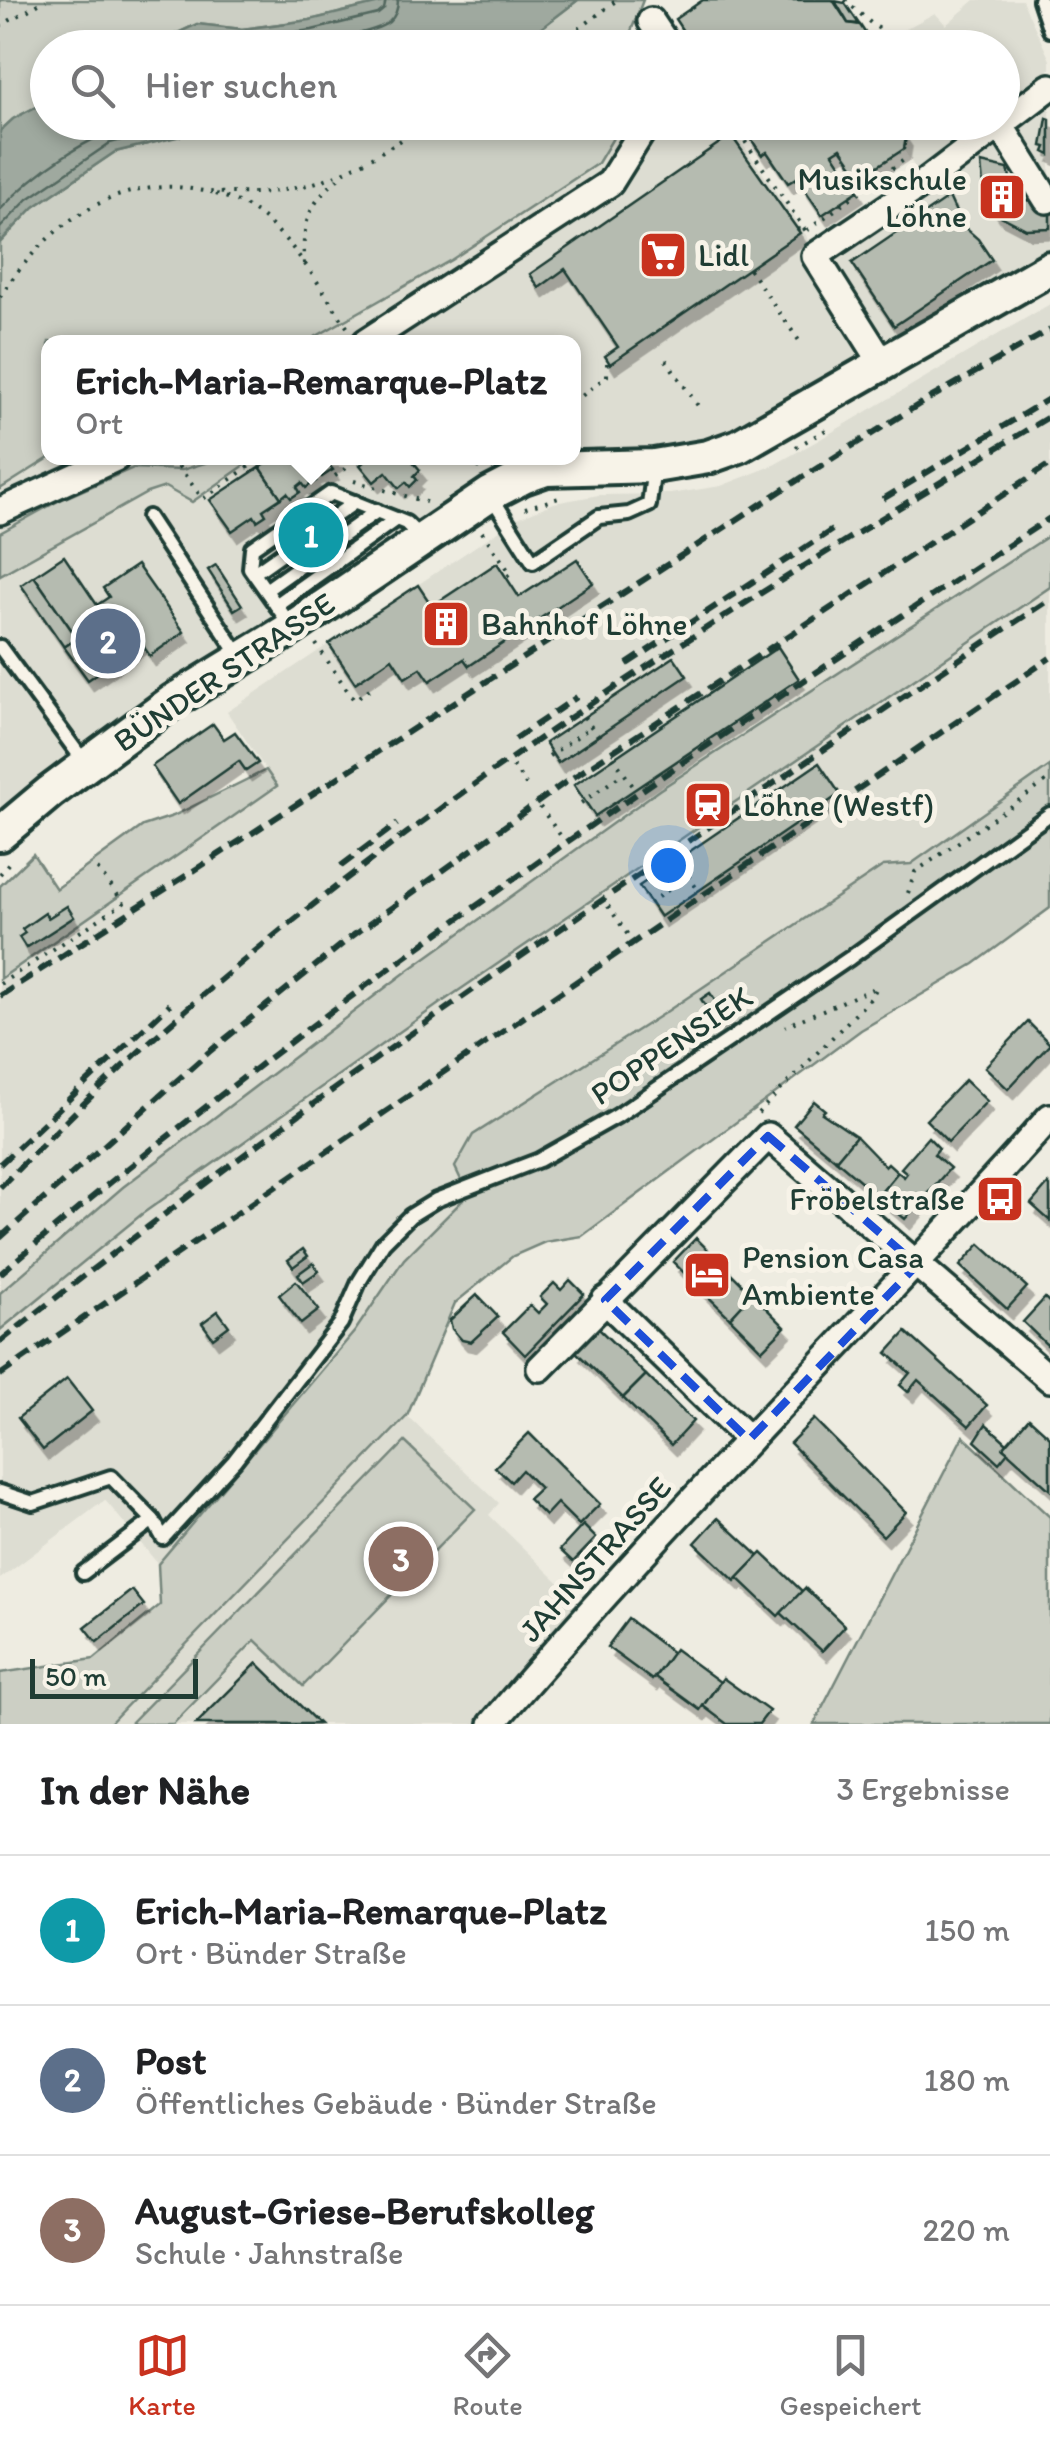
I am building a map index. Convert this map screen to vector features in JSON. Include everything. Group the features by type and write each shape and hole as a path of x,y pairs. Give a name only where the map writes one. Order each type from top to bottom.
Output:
{"main road":[{"name":"BÜNDER STRASSE","path":"0,834 173,701 295,626 409,529 497,506 521,467 546,470 654,466 708,457 739,446 1050,268"}],"street":[{"path":"651,21 657,30"},
{"path":"1020,110 1050,88"},
{"path":"377,335 610,183 637,140"},
{"path":"882,364 815,256 980,140"},
{"path":"1009,140 1047,200"},
{"path":"0,511 101,465"},
{"name":"JAHNSTRASSE","path":"492,1724 588,1611 917,1265 1050,1117"},
{"path":"540,1368 768,1136 1050,1378"},
{"path":"605,1300 749,1440"}],"lane":[{"path":"1040,0 1050,30"},
{"path":"497,506 533,562 599,517 629,514 649,504 654,466"},
{"path":"295,626 250,568 252,548 331,492 409,529"},
{"path":"254,574 355,502"},
{"path":"266,590 377,511"},
{"path":"148,517 241,658"},
{"path":"0,646 86,765"},
{"name":"POPPENSIEK","path":"153,1520 164,1538 234,1461 340,1324 382,1244 410,1216 436,1200 566,1147 850,958 1050,814"},
{"path":"0,1492 34,1503 112,1477 153,1520 83,1573"}],"path":[{"path":"0,26 46,0"},
{"path":"578,30 617,0"},
{"path":"845,0 882,30"},
{"path":"0,297 20,266 52,232 88,209 125,193 166,187 251,193 294,188 343,174 401,140"},
{"path":"745,140 806,231 815,256"},
{"path":"797,229 806,231 908,157"},
{"path":"304,264 302,236 310,208 343,174"},
{"path":"211,192 249,207 277,231 352,335"},
{"path":"749,268 800,342"},
{"path":"581,396 607,376 607,360"},
{"path":"666,360 701,410"},
{"path":"177,465 203,499 250,465"},
{"path":"326,482 347,465"},
{"path":"335,476 433,504"},
{"path":"506,577 511,574 482,532 497,506 572,496"},
{"path":"295,626 354,700 374,686"},
{"path":"584,717 598,736"},
{"path":"549,756 591,727"},
{"path":"612,757 634,790"},
{"path":"513,766 526,785"},
{"path":"580,803 624,773"},
{"path":"906,899 915,872 1050,779"},
{"path":"540,807 563,839"},
{"path":"677,858 699,892"},
{"path":"0,984 124,903 93,864"},
{"path":"649,902 689,876"},
{"path":"608,906 630,938"},
{"path":"734,1035 754,1039 877,987 872,997 758,1110 768,1136"}],"highlighted area":[{"path":"768,1136 917,1265 749,1440 605,1300"}],"shaded area":[{"path":"0,0 392,0 310,20 242,29 197,24 184,30 30,30 30,110 0,131"},
{"path":"578,0 643,0 632,30 539,30"},
{"path":"975,0 1022,0 1050,60 1050,69 1045,72 1050,71 1050,119 1042,146 1050,155 1050,198 1036,202 1016,194 1008,169 981,163 980,174 984,196 997,214 1026,229 1050,228 1050,248 727,434 704,445 675,450 581,452 581,335 318,335 451,260 598,163 612,140 740,140 806,235 815,262 928,187 903,149 905,140 1020,140 1020,30 904,30 935,13 946,25"},
{"path":"163,140 612,140 598,163 451,260 318,335 41,335 41,463 0,489 0,243 34,207 115,152"},
{"path":"1050,304 1050,766 911,864 883,866 666,1012 473,1135 469,1195 404,1259 355,1331 158,1564 105,1500 0,1579 0,979 277,786 227,712 518,518 554,503 599,495 670,494 721,486 772,466"},
{"path":"41,463 509,465 472,483 0,815 0,489"},
{"path":"198,465 245,465 192,502 165,487 147,493 0,575 0,533 60,500 133,468 182,470"},
{"path":"1050,535 1050,587 439,1004 142,1214 0,1330 0,1293 123,1187 406,972 659,790"},
{"path":"1050,766 1050,908 974,964 861,1030 582,1236 545,1242 513,1256 455,1303 407,1416 109,1724 0,1724 0,1673 94,1659 160,1605 158,1564 355,1331 404,1259 468,1195 455,1167 473,1135 666,1012 883,866 911,864"},
{"path":"266,770 277,786 0,979 0,886 33,854 56,889 143,826 173,816"},
{"path":"407,1416 499,1503 489,1515 581,1604 480,1724 109,1724"},
{"path":"963,1436 1050,1517 1050,1724 814,1724"},
{"path":"405,1442 475,1509 303,1686 255,1640 173,1724 130,1724"}],"water":[{"path":"392,0 578,0 539,30 184,30 197,24 242,29 310,20"},
{"path":"30,110 30,140 164,140 115,152 34,207 0,242 0,131"}],"building":[{"path":"703,0 833,0 848,23 860,25 863,30 682,30 675,19"},
{"path":"835,1 845,3 859,24 848,23"},
{"name":"Musikschule Löhne","path":"1047,118 1050,119 1050,155 1042,146"},
{"name":"Lidl","path":"724,140 735,140 800,233 610,364 605,356 618,347 565,269 539,288 530,274"},
{"path":"752,140 906,140 904,149 861,177 841,148 833,153 858,191 822,215 797,178 788,183 767,152 762,155"},
{"name":"Musikschule Löhne","path":"981,163 1008,169 1013,190 1026,200 1050,198 1050,228 1026,229 997,214 984,196"},
{"path":"949,197 962,225 978,239 992,260 894,326 852,263"},
{"path":"329,465 333,470 322,477 319,472 313,476 316,481 306,488 302,483 297,487 300,492 291,498 287,493 281,498 260,467"},
{"path":"360,465 416,465 420,470 410,487 406,482 399,488 386,472 374,482"},
{"path":"260,467 281,498 263,510 266,515 257,521 254,516 232,531 210,500"},
{"path":"64,556 97,605 109,597 103,588 137,565 184,632 150,656 141,643 88,680 64,647 77,638 34,576"},
{"name":"Bahnhof Löhne","path":"577,559 593,583 469,666 464,659 430,681 421,668 405,678 392,658 355,683 329,644 418,585 432,606 497,563 519,597"},
{"path":"216,565 242,605 234,610 208,570"},
{"path":"34,576 77,638 64,647 21,585"},
{"path":"778,647 799,679 595,816 574,785"},
{"path":"674,657 687,676 558,763 545,743"},
{"path":"213,724 224,739 235,732 258,763 246,771 239,761 178,804 152,766"},
{"path":"819,763 840,794 660,917 639,886"},
{"path":"67,906 74,917 26,948 19,937 25,933 22,929 45,913 48,918"},
{"path":"710,993 725,1015 715,1021 701,999"},
{"path":"1028,1022 1050,1044 1008,1089 985,1067"},
{"path":"965,1080 987,1101 948,1142 926,1120"},
{"path":"814,1101 825,1110 822,1113 856,1136 836,1160 794,1125"},
{"path":"856,1136 885,1166 888,1163 898,1172 878,1196 836,1160"},
{"path":"928,1137 939,1148 934,1154 950,1168 905,1219 878,1196 898,1172 904,1177 907,1173 901,1168"},
{"path":"1050,1186 1050,1221 1031,1204"},
{"path":"696,1238 752,1294 730,1318 673,1262"},
{"path":"980,1244 1027,1287 1007,1309 960,1266"},
{"path":"303,1249 308,1256 293,1267 288,1260"},
{"path":"313,1263 319,1271 303,1282 298,1274"},
{"path":"570,1280 584,1294 525,1355 503,1332 530,1305 538,1313 547,1304 540,1297 554,1283 561,1290"},
{"path":"296,1281 319,1310 301,1324 279,1295"},
{"path":"752,1294 785,1327 762,1350 730,1318"},
{"path":"477,1295 498,1317 471,1342 462,1340 450,1320"},
{"path":"1045,1298 1050,1303 1047,1345 1023,1322"},
{"path":"218,1311 229,1326 213,1338 202,1323"},
{"path":"598,1328 646,1375 623,1398 575,1351"},
{"path":"906,1332 987,1405 969,1426 918,1380 908,1392 900,1385 910,1373 887,1353"},
{"path":"646,1375 693,1421 671,1445 623,1398"},
{"path":"67,1379 92,1411 43,1450 18,1418"},
{"path":"1029,1418 1050,1437 1050,1490 1003,1448"},
{"path":"814,1419 906,1512 883,1536 790,1443"},
{"path":"986,1424 1007,1443 1003,1448 1008,1452 999,1463 975,1441"},
{"path":"529,1433 600,1504 579,1525 557,1503 545,1516 528,1499 540,1488 522,1470 511,1482 495,1467"},
{"path":"718,1518 759,1556 735,1581 695,1543"},
{"path":"583,1525 596,1538 573,1562 560,1550"},
{"path":"762,1553 802,1591 778,1616 738,1578"},
{"path":"805,1588 845,1626 822,1651 781,1613"},
{"path":"132,1590 144,1605 97,1642 85,1627"},
{"path":"628,1619 673,1653 652,1680 607,1647"},
{"path":"675,1649 720,1682 700,1710 655,1677"},
{"path":"257,1663 319,1724 196,1724"},
{"path":"723,1678 769,1711 759,1724 727,1724 703,1706"}],"railway":[{"path":"0,996 798,480 918,405 1050,330"},
{"path":"883,499 1050,398"},
{"path":"0,1187 163,1030 372,859 481,779 705,629 1050,416"},
{"path":"0,1238 209,1052 351,937 563,784 1050,464"},
{"path":"0,1274 252,1071 382,974 646,788 1050,518"},
{"path":"627,664 832,530"},
{"path":"0,1342 385,1052 649,868 1050,599"},
{"path":"0,1375 1050,658"},
{"path":"515,739 577,697"},
{"path":"341,866 397,824"},
{"path":"0,1164 170,1004"}],"place":[{"name":"Musikschule Löhne","path":"1002,197"},
{"name":"Lidl","path":"663,255"},
{"name":"Erich-Maria-Remarque-Platz","path":"311,535"},
{"name":"Bahnhof Löhne","path":"446,624"},
{"name":"Post","path":"108,641"},
{"name":"Löhne (Westf)","path":"708,805"},
{"name":"Fröbelstraße","path":"1000,1199"},
{"name":"Pension Casa Ambiente","path":"707,1275"},
{"name":"August-Griese-Berufskolleg","path":"401,1559"}]}
